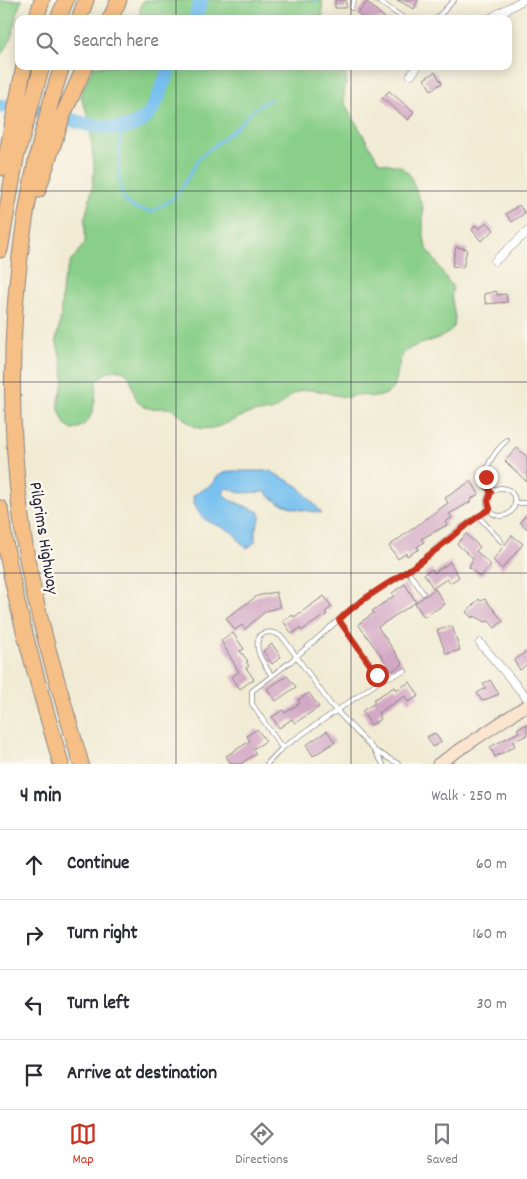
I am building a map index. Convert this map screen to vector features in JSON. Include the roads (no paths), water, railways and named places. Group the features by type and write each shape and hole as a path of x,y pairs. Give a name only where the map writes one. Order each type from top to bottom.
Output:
{"highway":[{"path":"37,15 42,0"},
{"path":"60,15 66,0"},
{"path":"80,15 86,0"},
{"path":"112,15 119,0"},
{"path":"0,250 18,125 20,85 23,70"},
{"path":"0,205 18,125 35,88 41,70"},
{"path":"49,132 53,93 61,70"},
{"path":"49,132 70,97 83,70"},
{"name":"Pilgrims Highway","path":"49,132 15,291 11,419 20,517 39,615 81,764"},
{"path":"0,508 21,620 61,764"}],"street":[{"path":"495,15 523,0"},
{"path":"411,75 415,70"},
{"path":"494,261 527,232"},
{"path":"480,643 527,698"},
{"path":"438,764 527,705"}],"lane":[{"path":"351,8 354,0"},
{"path":"377,0 399,15"},
{"path":"440,15 454,0"},
{"path":"491,492 486,485 488,469 493,456 507,440"},
{"path":"497,488 506,488 513,495 515,503 513,510 507,515 497,515 490,509 488,501 491,492 497,488"},
{"path":"515,503 527,503"},
{"path":"282,748 252,704 251,697 254,689 297,656 363,599 408,571 478,516 490,509"},
{"path":"478,516 501,541"},
{"path":"408,571 423,593"},
{"path":"339,620 374,669 378,681"},
{"path":"272,676 258,652 257,641 260,635 270,632 276,633 297,656 337,712 374,750 383,764"},
{"path":"267,764 282,748 373,687 378,681 405,671"},
{"path":"374,750 399,764"}],"water":[{"path":"230,471 270,471 298,486 322,513 296,509 277,502 265,492 241,493 228,488 225,489 223,494 230,500 259,512 261,516 255,531 255,542 249,547 245,547 232,532 207,521 199,513 193,498 194,495 211,485 219,475"}],"waterway":[{"path":"196,15 201,0"},
{"path":"0,106 35,109 93,126 123,128 137,124 152,110 169,70"},
{"path":"120,128 119,173 124,200 134,208 152,212 180,191 200,157 236,128 254,109 270,99"}]}
